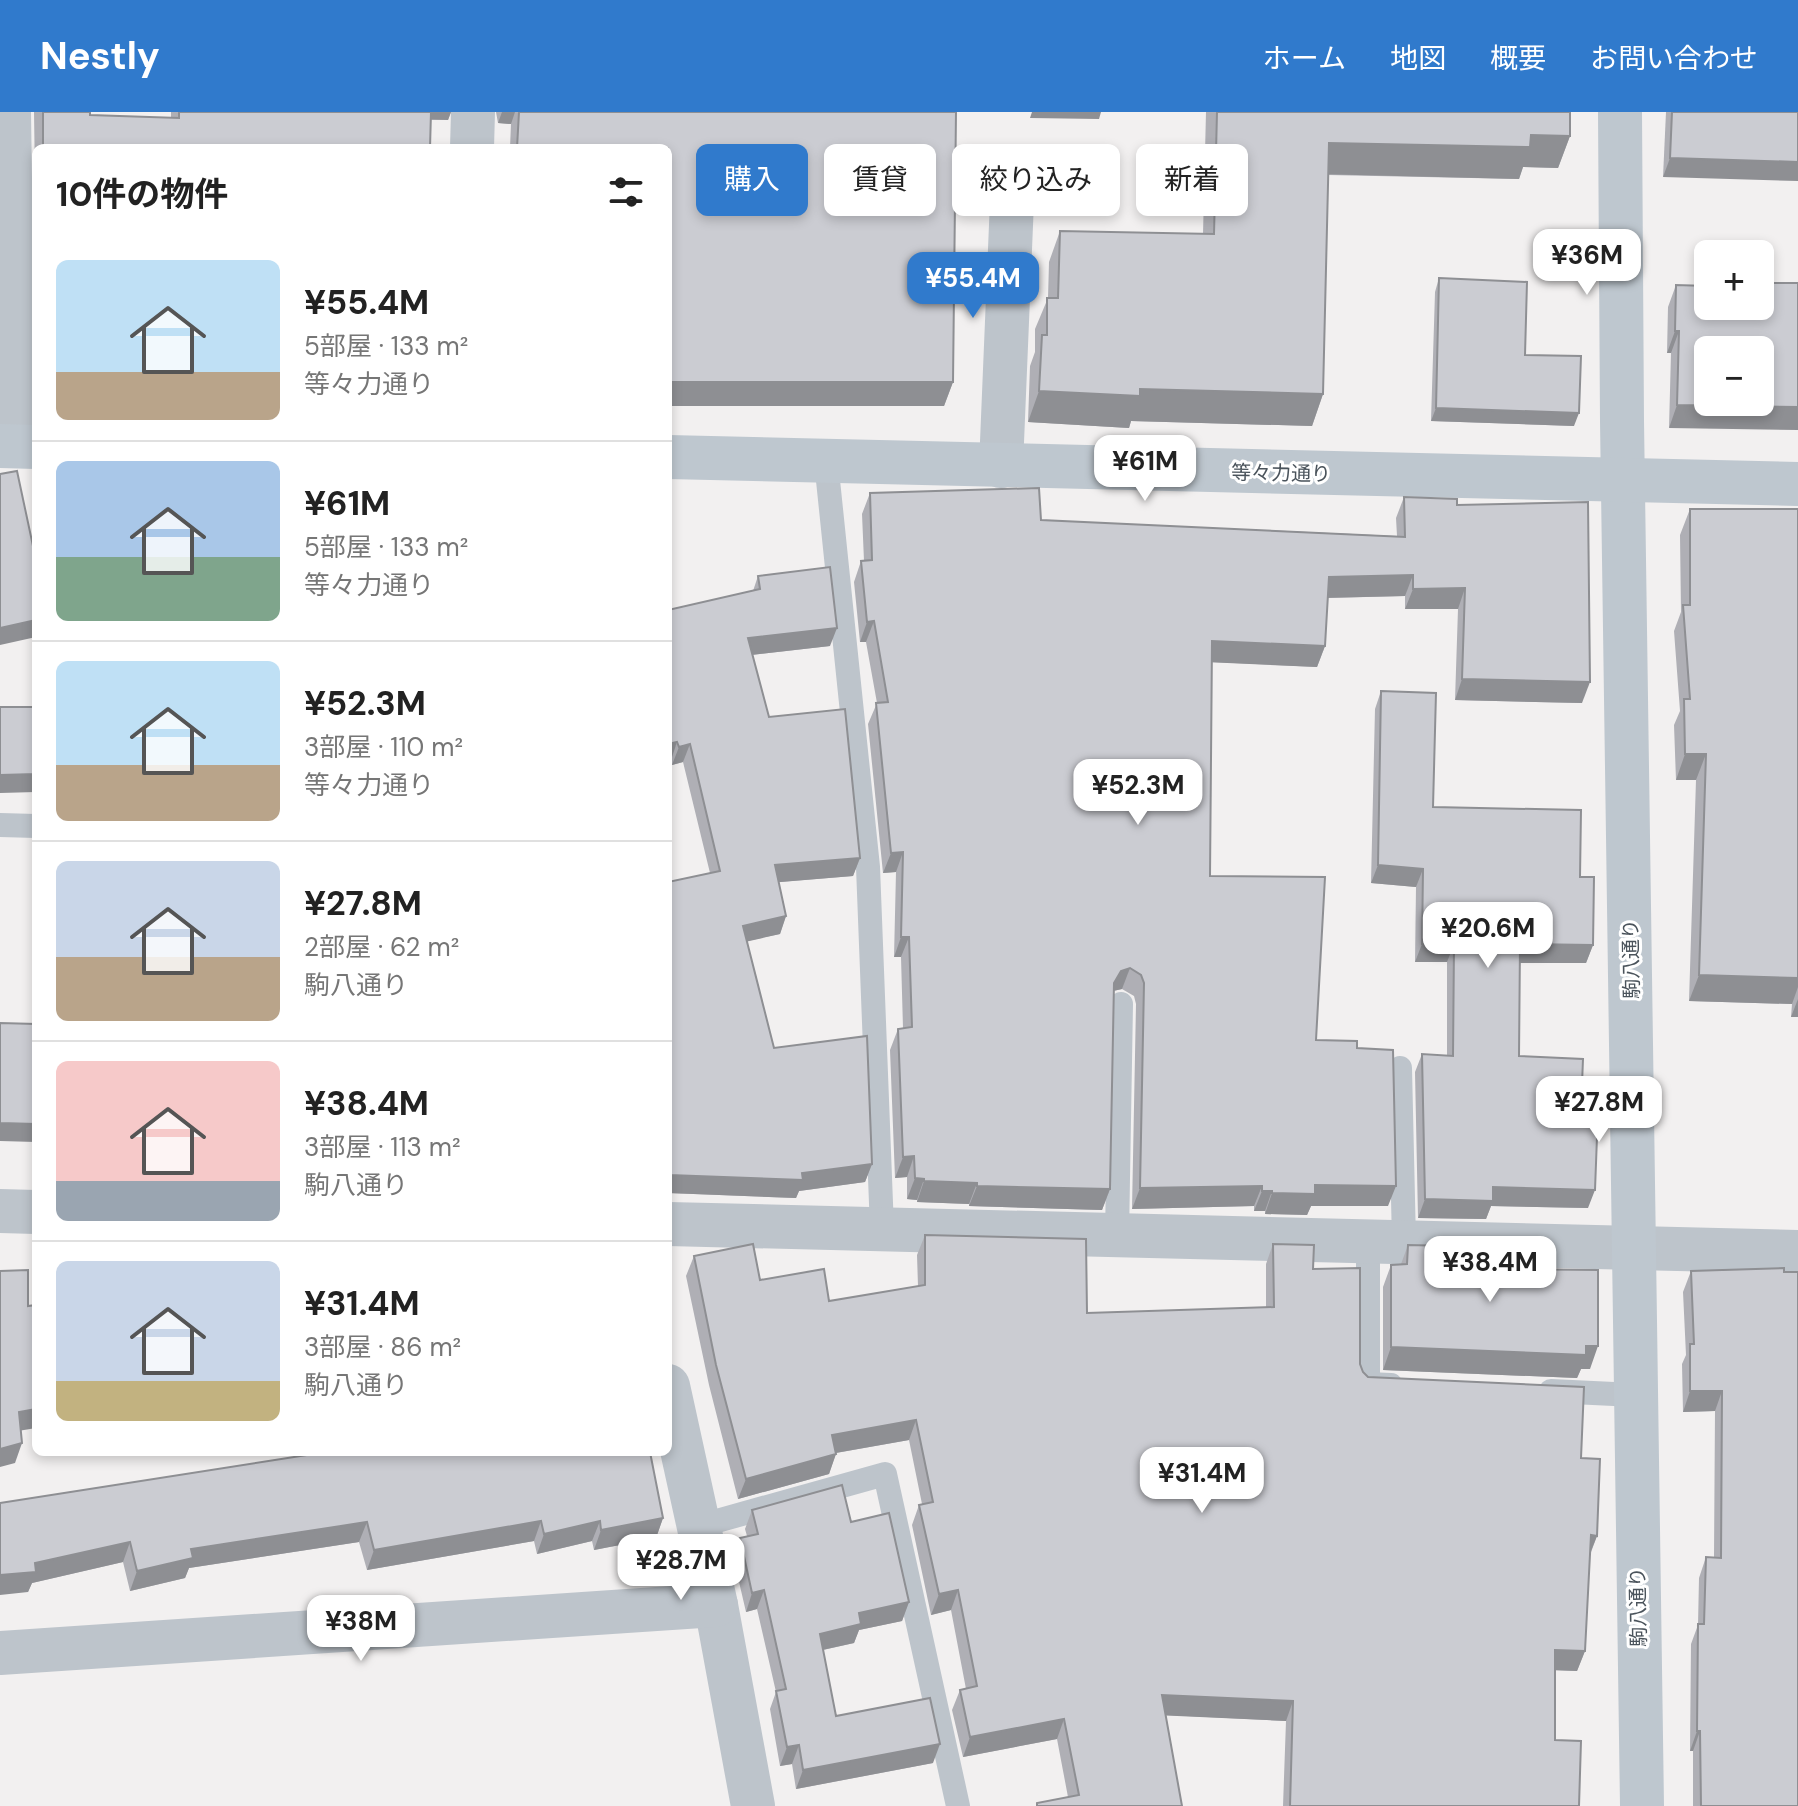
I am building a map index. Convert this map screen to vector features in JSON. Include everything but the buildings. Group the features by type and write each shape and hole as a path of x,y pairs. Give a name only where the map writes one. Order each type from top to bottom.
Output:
{"street":[{"path":"9,112 17,446"},
{"path":"472,144 473,112"},
{"name":"駒八通り","path":"1620,112 1642,1806"},
{"path":"1001,466 1011,216"},
{"name":"等々力通り","path":"672,457 1798,484"},
{"path":"0,1211 32,1212"},
{"path":"672,1224 1798,1252"},
{"path":"672,1404 716,1605 753,1806"},
{"path":"0,1653 716,1605"}],"lane":[{"path":"826,461 868,867 882,1229"},
{"path":"0,825 32,826"},
{"path":"1117,1236 1121,1004"},
{"path":"1400,1068 1386,1242 1368,1384 1415,1386"},
{"path":"1525,1390 1635,1395"},
{"path":"699,1526 885,1474 958,1806"}]}
